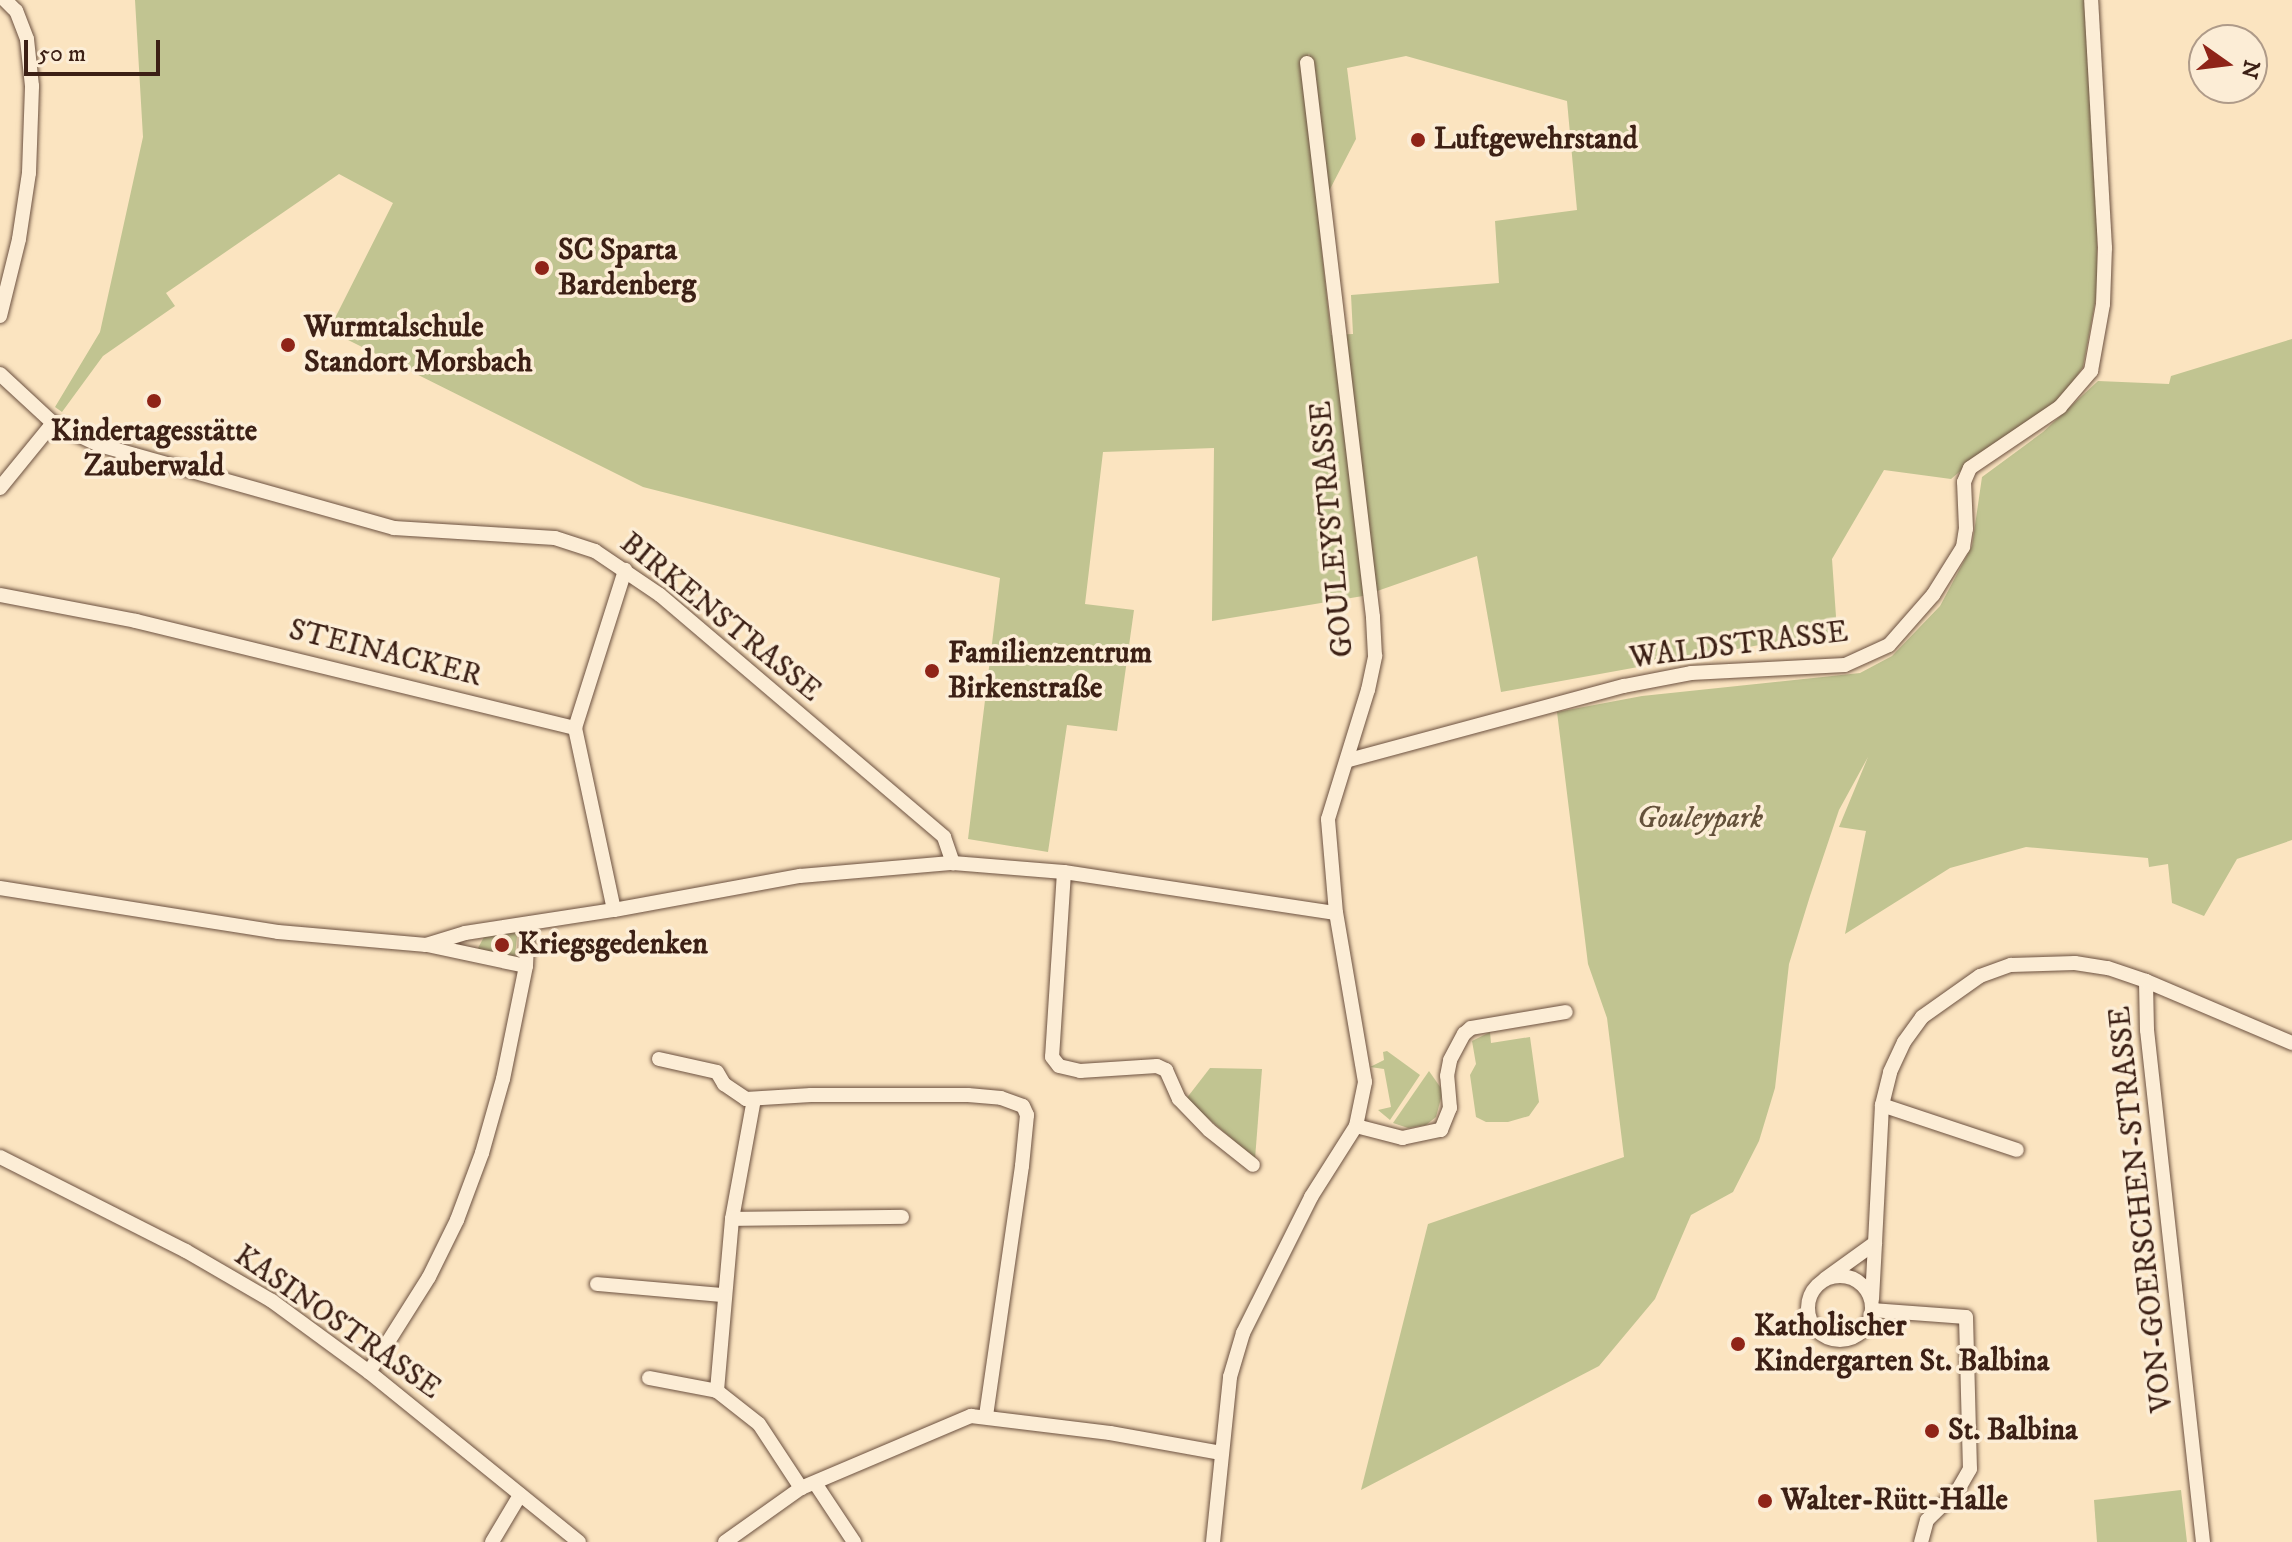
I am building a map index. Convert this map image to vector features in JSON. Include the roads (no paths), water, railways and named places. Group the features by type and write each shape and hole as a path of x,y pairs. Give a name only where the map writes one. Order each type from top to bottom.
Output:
{"street":[{"path":"0,316 19,239 29,173 32,86 27,39 16,11 5,0"},
{"name":"WALDSTRASSE","path":"1349,760 1624,686 1691,673 1845,665 1889,645 1933,595 1963,547 1966,529 1964,482 1970,468 2060,407 2091,371 2100,331 2105,248 2091,0"},
{"name":"GOULEYSTRASSE","path":"1213,1542 1230,1377 1243,1333 1267,1279 1311,1197 1356,1126 1365,1082 1336,913 1328,819 1349,760 1375,656 1373,617 1307,63"},
{"name":"BIRKENSTRASSE","path":"0,374 53,423 99,445 394,528 555,538 595,551 660,595 944,837 953,863"},
{"path":"0,488 53,423"},
{"path":"614,910 575,728 586,684 625,570"},
{"name":"STEINACKER","path":"0,595 165,627 575,728"},
{"path":"426,945 465,933 528,925 800,876 953,863 1064,872 1336,913"},
{"path":"1064,872 1051,1033 1052,1057 1059,1066 1080,1071 1157,1066 1166,1070 1179,1099 1209,1130 1253,1165"},
{"path":"0,888 278,932 426,945 526,966"},
{"path":"369,1372 429,1277 457,1220 482,1153 499,1094 526,966 528,925"},
{"path":"1875,1243 1813,1290 1808,1306 1811,1323 1823,1336 1839,1341 1855,1337 1864,1331 1872,1306 1882,1105 1890,1072 1904,1042 1922,1017 1980,976 2011,965 2046,962 2108,968 2146,981"},
{"name":"VON-GOERSCHEN-STRASSE","path":"2203,1542 2147,1030 2146,981 2185,994 2292,1043"},
{"path":"1356,1126 1402,1138 1441,1130 1450,1108 1447,1076 1450,1060 1464,1034 1471,1028 1566,1012"},
{"path":"659,1059 717,1072 735,1093 754,1099 900,1094 979,1096 1023,1106 1027,1115 1022,1166 986,1416"},
{"path":"717,1391 732,1219 754,1099"},
{"path":"1882,1105 2017,1150"},
{"name":"KASINOSTRASSE","path":"0,1157 186,1251 272,1301 369,1372 579,1542"},
{"path":"732,1219 902,1217"},
{"path":"1825,1279 1842,1276 1859,1281 1872,1306"},
{"path":"597,1284 724,1295"},
{"path":"1872,1306 1966,1317 1970,1469 1958,1490 1927,1520 1921,1542"},
{"path":"649,1378 717,1391 759,1424 854,1542"},
{"path":"725,1542 808,1486 971,1416 1221,1453"},
{"path":"492,1542 520,1495"}],"place":[{"name":"Luftgewehrstand","path":"1418,140"},
{"name":"SC Sparta Bardenberg","path":"542,268"},
{"name":"Wurmtalschule Standort Morsbach","path":"288,345"},
{"name":"Kindertagesstätte Zauberwald","path":"154,401"},
{"name":"Familienzentrum Birkenstraße","path":"932,671"},
{"name":"Kriegsgedenken","path":"502,945"},
{"name":"Katholischer Kindergarten St. Balbina","path":"1738,1344"},
{"name":"St. Balbina","path":"1932,1431"},
{"name":"Walter-Rütt-Halle","path":"1765,1501"}],"park label":[{"name":"Gouleypark","path":"1700,819"}]}
